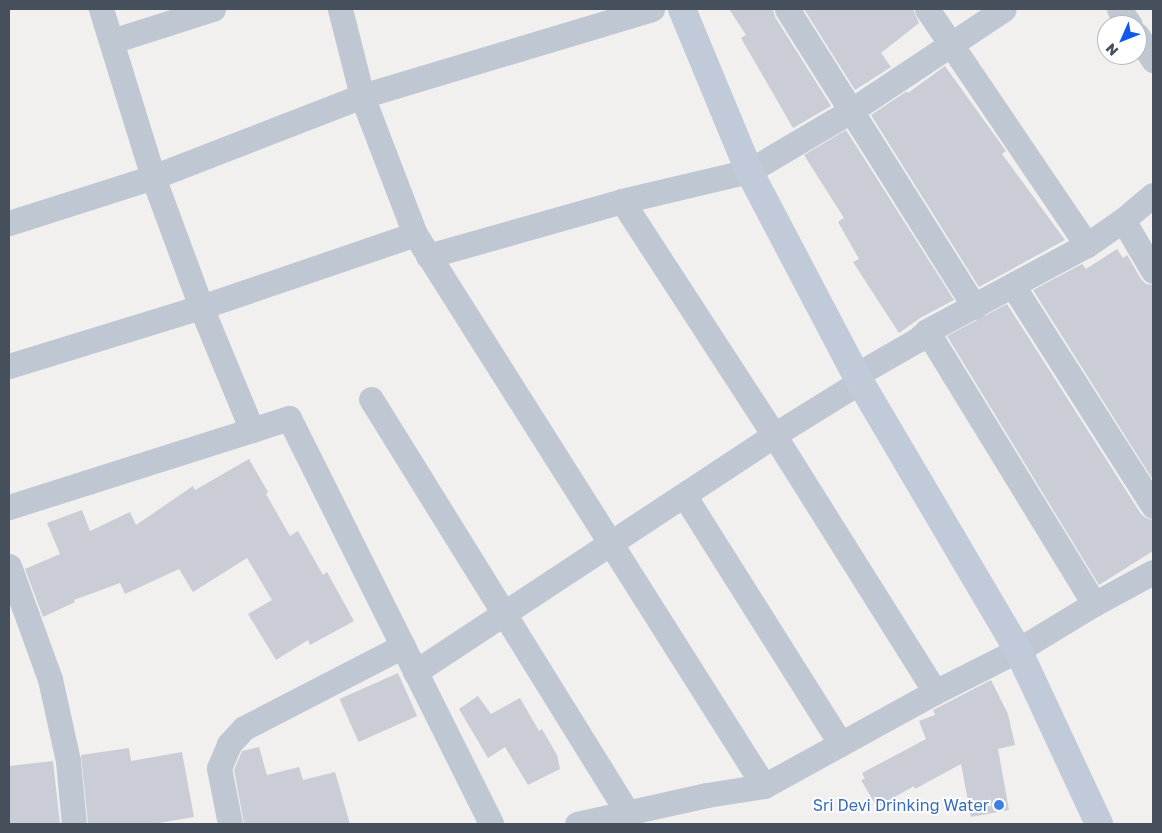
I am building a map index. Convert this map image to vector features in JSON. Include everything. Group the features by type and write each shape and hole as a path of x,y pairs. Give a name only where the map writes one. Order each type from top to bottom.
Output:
{"main road":[{"path":"682,9 749,171 858,378 1018,650 1100,824"}],"street":[{"path":"101,9 154,177 201,307 252,430"},
{"path":"112,41 212,9"},
{"path":"340,9 362,96 415,234 764,786"},
{"path":"9,223 154,177 362,96 652,9"},
{"path":"787,9 975,307"},
{"path":"928,9 951,46 1087,245"},
{"path":"428,256 622,201 749,171 852,110 1004,9"},
{"path":"416,672 917,340 927,331 975,307 1087,245 1123,220 1153,195"},
{"path":"622,201 774,435 935,692"},
{"path":"1123,220 1153,271"},
{"path":"9,366 201,307 415,234"},
{"path":"1013,286 1153,506"},
{"path":"927,331 1094,604"},
{"path":"371,399 503,615 628,813"},
{"path":"9,506 289,418 491,824"},
{"path":"684,495 841,744"},
{"path":"9,566 50,679 68,761 74,824"},
{"path":"577,824 707,795 764,786 935,692 1018,650 1094,604 1153,572"},
{"path":"230,824 219,768 229,744 244,728 403,646"}],"building":[{"path":"729,9 773,9 775,17 831,106 793,128 741,38 746,35"},
{"path":"804,9 913,9 919,23 881,53 891,67 855,90"},
{"path":"945,66 1006,151 1002,154 1065,240 979,287 871,115 907,91 908,93"},
{"path":"846,130 954,300 920,318 899,333 853,262 859,259 838,222 844,218 804,155"},
{"path":"1117,249 1123,258 1127,255 1146,284 1153,285 1153,480 1033,290 1082,264 1086,269"},
{"path":"1007,304 1141,514 1153,520 1153,551 1099,585 947,336"},
{"path":"249,459 290,536 298,531 323,575 327,572 354,621 310,645 308,640 276,660 248,614 272,600 247,558 193,592 179,569 125,594 120,583 74,600 75,602 43,617 25,569 60,554 47,523 82,510 90,531 130,512 136,525 193,486 195,490"},
{"path":"398,673 417,716 359,742 340,699"},
{"path":"991,680 1008,714 1015,745 998,749 1009,810 971,817 961,764 915,789 914,786 877,807 861,780 865,779 862,773 926,739 919,721 935,715 933,710"},
{"path":"478,696 491,714 520,698 539,731 542,729 557,755 560,769 528,785 505,747 488,758 459,709"},
{"path":"259,747 267,775 299,767 303,780 335,772 350,824 244,824 234,770 242,751"},
{"path":"129,748 131,761 182,752 194,817 153,824 88,824 81,755"},
{"path":"53,761 60,824 9,824 9,766"}],"place":[{"name":"Sri Devi Drinking Water","path":"999,805"}]}
